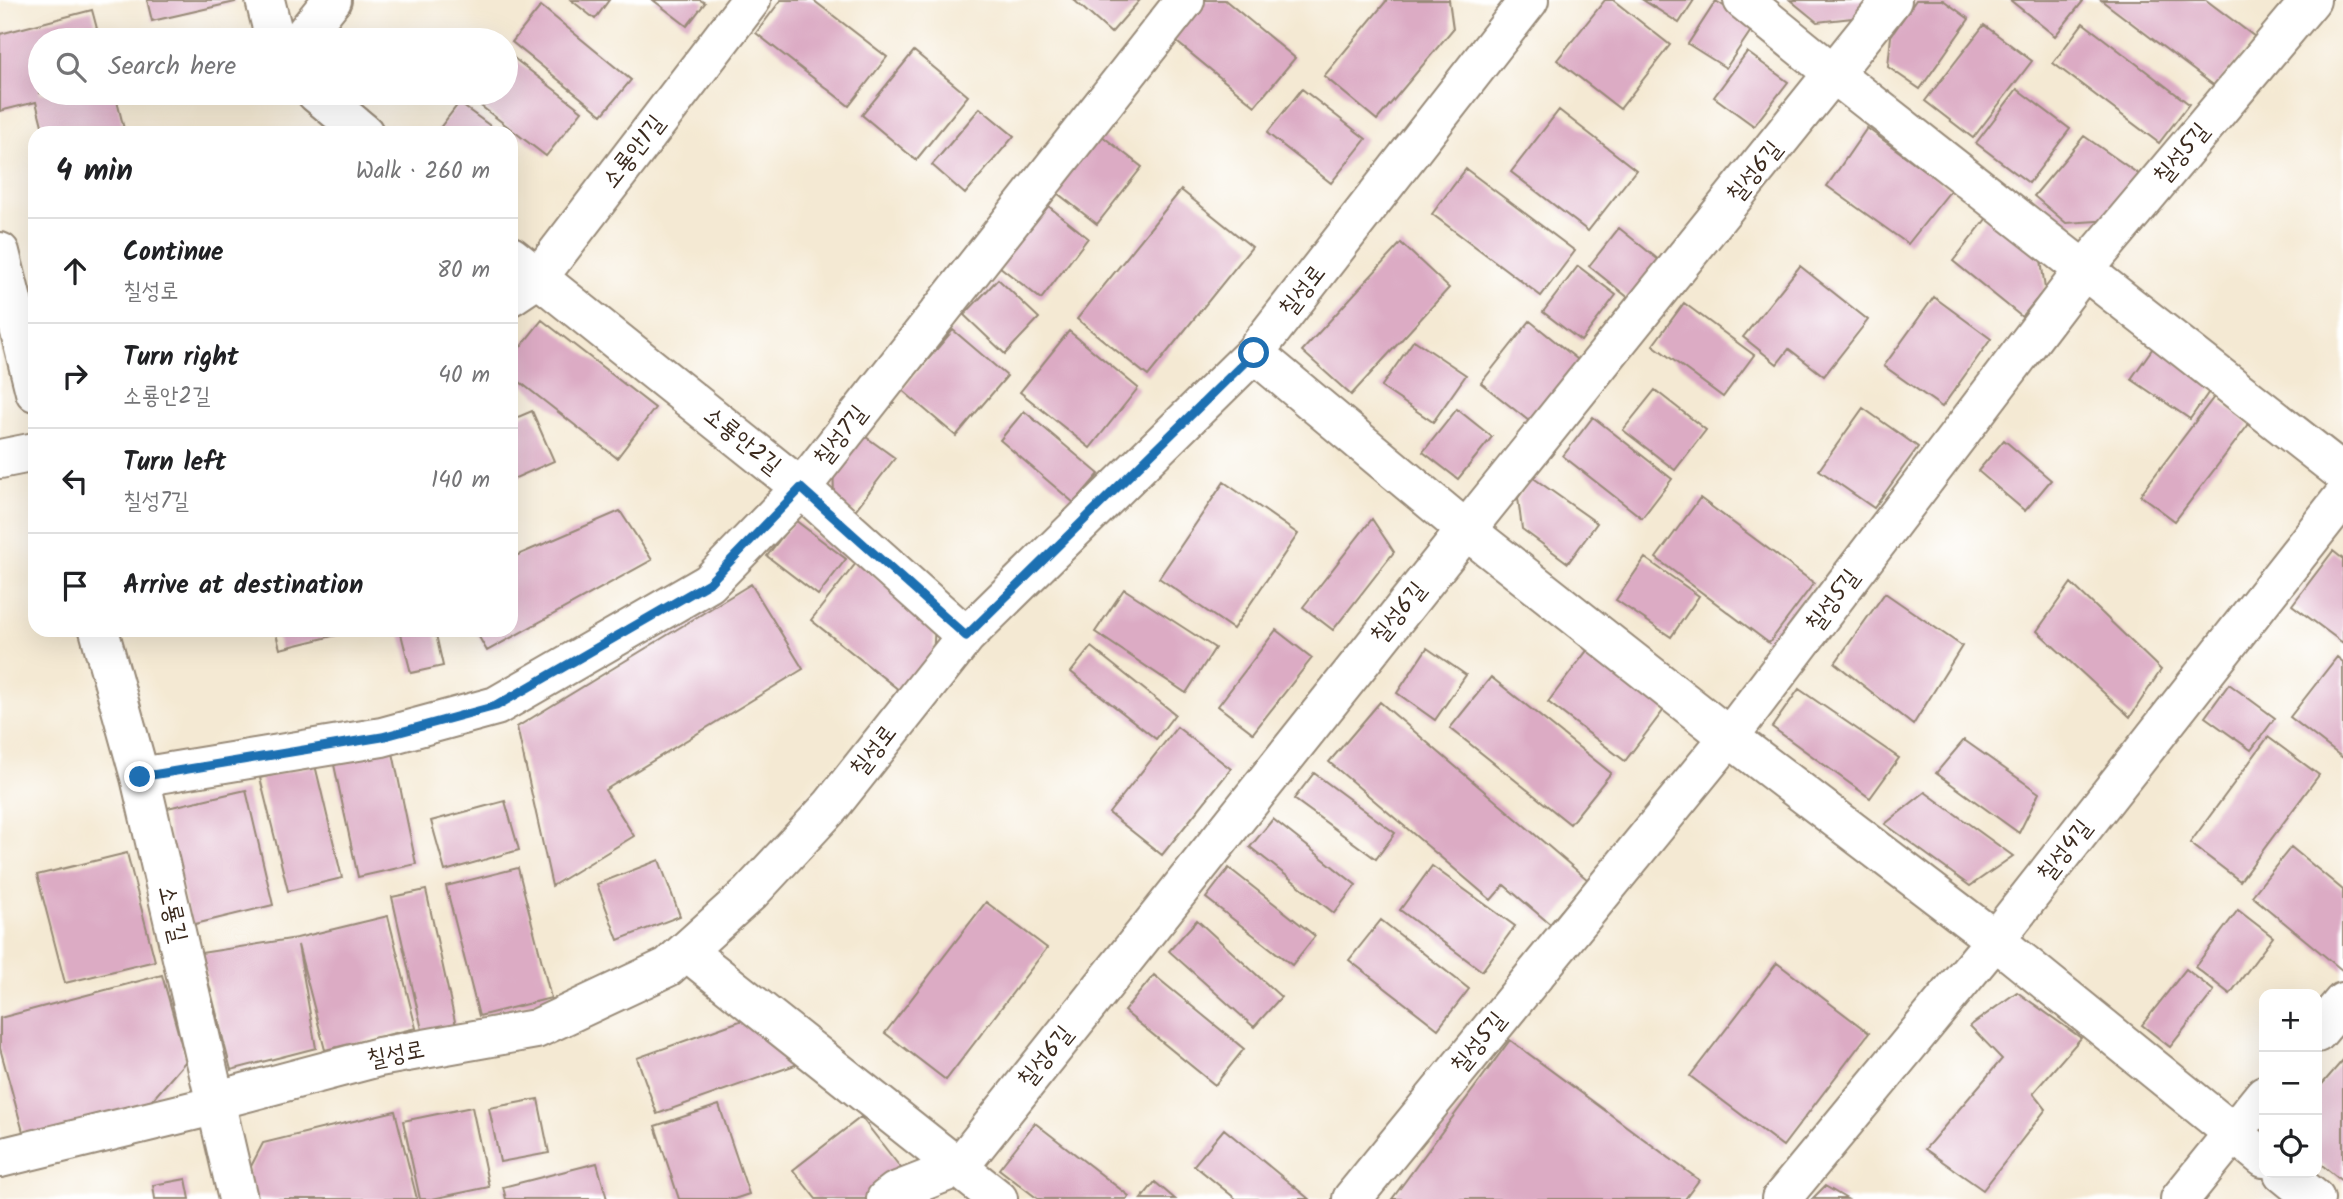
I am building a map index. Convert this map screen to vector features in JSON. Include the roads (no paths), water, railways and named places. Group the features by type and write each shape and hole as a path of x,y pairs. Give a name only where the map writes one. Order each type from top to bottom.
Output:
{"street":[{"path":"265,0 272,28"},
{"path":"310,28 332,0"},
{"name":"소룡안1길","path":"520,276 751,0"},
{"name":"칠성7길","path":"140,777 382,737 496,706 709,583 801,488 1185,0"},
{"path":"1743,0 2343,473"},
{"name":"칠성6길","path":"959,1167 1465,530 1892,0"},
{"name":"칠성5길","path":"1352,1199 1730,737 2084,270 2311,0"},
{"name":"칠성로","path":"0,1158 217,1105 221,1099 379,1057 536,1029 668,967 750,893 831,806 966,636 1254,353 1512,6"},
{"path":"330,105 356,126"},
{"path":"0,252 28,364"},
{"name":"소룡안2길","path":"520,276 801,488 966,636"},
{"path":"1254,353 1465,530 1996,940 2259,1154"},
{"path":"0,459 28,453"},
{"name":"칠성4길","path":"1781,1199 1996,940 2343,497"},
{"name":"소룡길","path":"101,637 140,777 238,1199"},
{"path":"687,951 998,1199"},
{"path":"2322,1027 2343,1002"},
{"path":"2180,1199 2259,1101"},
{"path":"886,1199 895,1192 959,1167"},
{"path":"2289,1178 2315,1199"}]}
